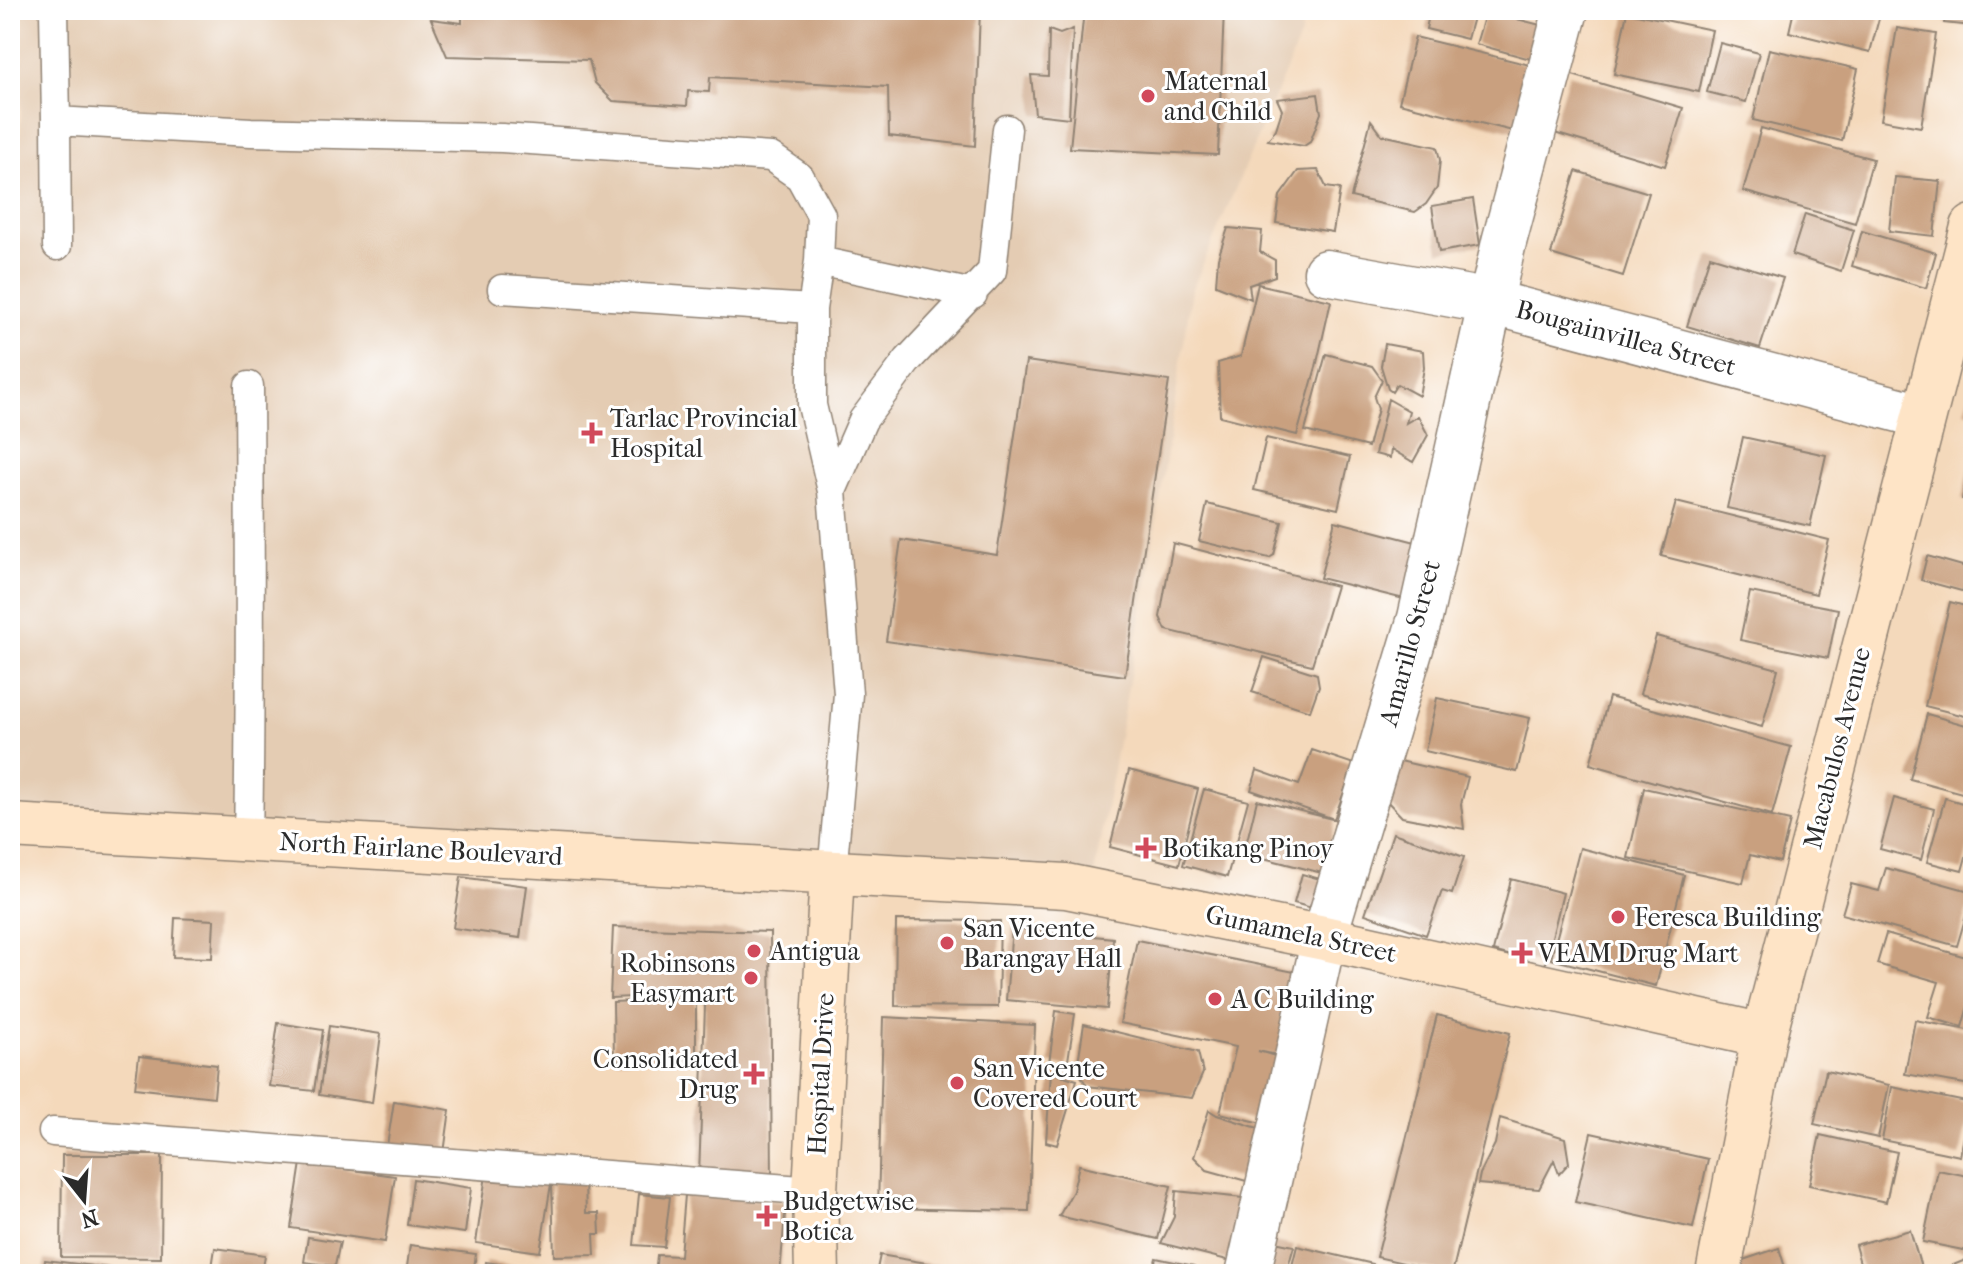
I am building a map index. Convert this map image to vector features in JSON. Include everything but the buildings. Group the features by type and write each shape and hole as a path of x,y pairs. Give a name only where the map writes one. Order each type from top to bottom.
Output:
{"street":[{"name":"Amarillo Street","path":"1248,1274 1324,938 1420,618 1491,302 1566,10"},
{"name":"Macabulos Avenue","path":"1718,1274 1764,1036 1973,227"},
{"name":"Bougainvillea Street","path":"1326,272 1491,302 1922,416"},
{"name":"North Fairlane Boulevard","path":"10,826 832,873"},
{"name":"Gumamela Street","path":"832,873 1066,886 1324,938 1764,1036"},
{"name":"Hospital Drive","path":"817,1274 815,1191 832,873"}],"lane":[{"path":"54,10 57,246"},
{"path":"56,121 251,132 502,138 771,157 800,177 821,215 812,309 812,405 832,491 848,694 832,873"},
{"path":"832,491 863,420 908,360 992,271 1007,129"},
{"path":"819,261 973,294"},
{"path":"502,289 812,309"},
{"path":"248,839 251,663 249,386"},
{"path":"53,1132 815,1191"}],"shaded area":[{"name":"Tarlac Provincial Hospital","path":"23,10 1305,10 1301,35 1192,290 1148,576 1094,875 10,809"}],"place":[{"name":"Maternal and Child","path":"1148,96"},
{"name":"Tarlac Provincial Hospital","path":"592,433"},
{"name":"Botikang Pinoy","path":"1146,848"},
{"name":"Feresca Building","path":"1618,917"},
{"name":"San Vicente Barangay Hall","path":"947,943"},
{"name":"Antigua","path":"754,951"},
{"name":"VEAM Drug Mart","path":"1522,953"},
{"name":"Robinsons Easymart","path":"751,978"},
{"name":"A C Building","path":"1215,999"},
{"name":"Consolidated Drug","path":"754,1074"},
{"name":"San Vicente Covered Court","path":"957,1083"},
{"name":"Budgetwise Botica","path":"767,1216"}]}
